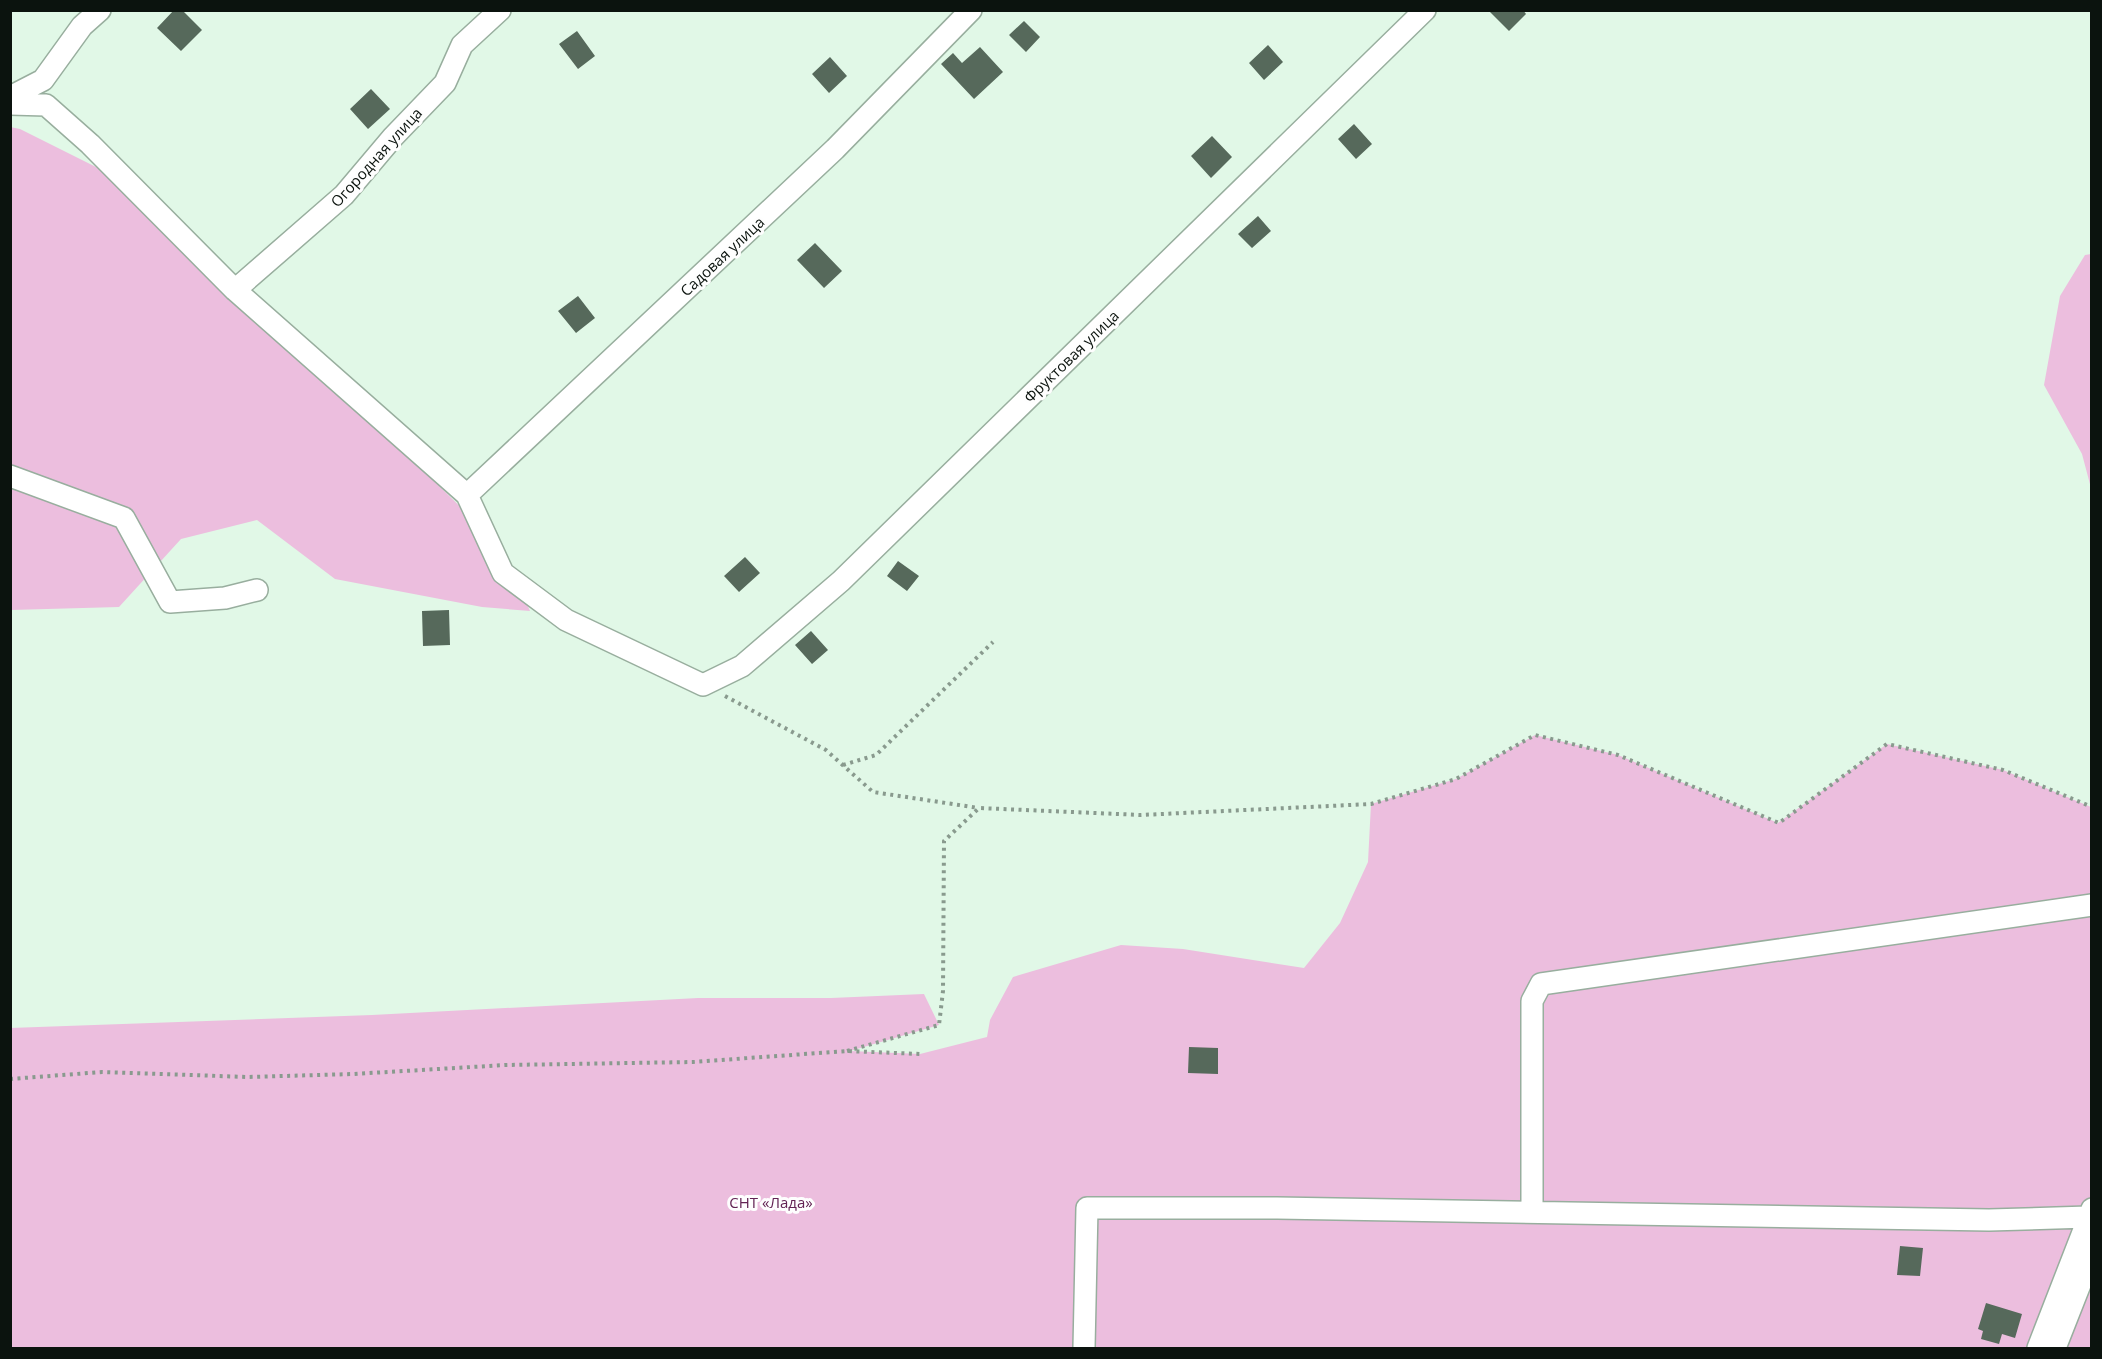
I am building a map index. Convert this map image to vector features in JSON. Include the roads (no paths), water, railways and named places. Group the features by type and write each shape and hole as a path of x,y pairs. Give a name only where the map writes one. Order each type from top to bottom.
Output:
{"street":[{"path":"10,97 43,80 82,26 100,10"},
{"name":"Огородная улица","path":"235,290 344,195 393,137 445,83 462,45 500,10"},
{"name":"Садовая улица","path":"467,495 835,149 971,10"},
{"name":"Фруктовая улица","path":"467,495 503,573 566,620 703,685 742,666 841,581 1425,10"},
{"path":"10,105 46,105 90,144 235,290 467,495"},
{"path":"10,476 123,518 170,602 225,598 257,590"},
{"path":"1532,1212 1532,1001 1541,984 2091,905"},
{"path":"1084,1348 1087,1208 1532,1212 1989,1220 2090,1213 2038,1348"},
{"path":"2055,1348 2091,1254"}],"park label":[{"name":"СНТ «Лада»","path":"771,1202"}]}
